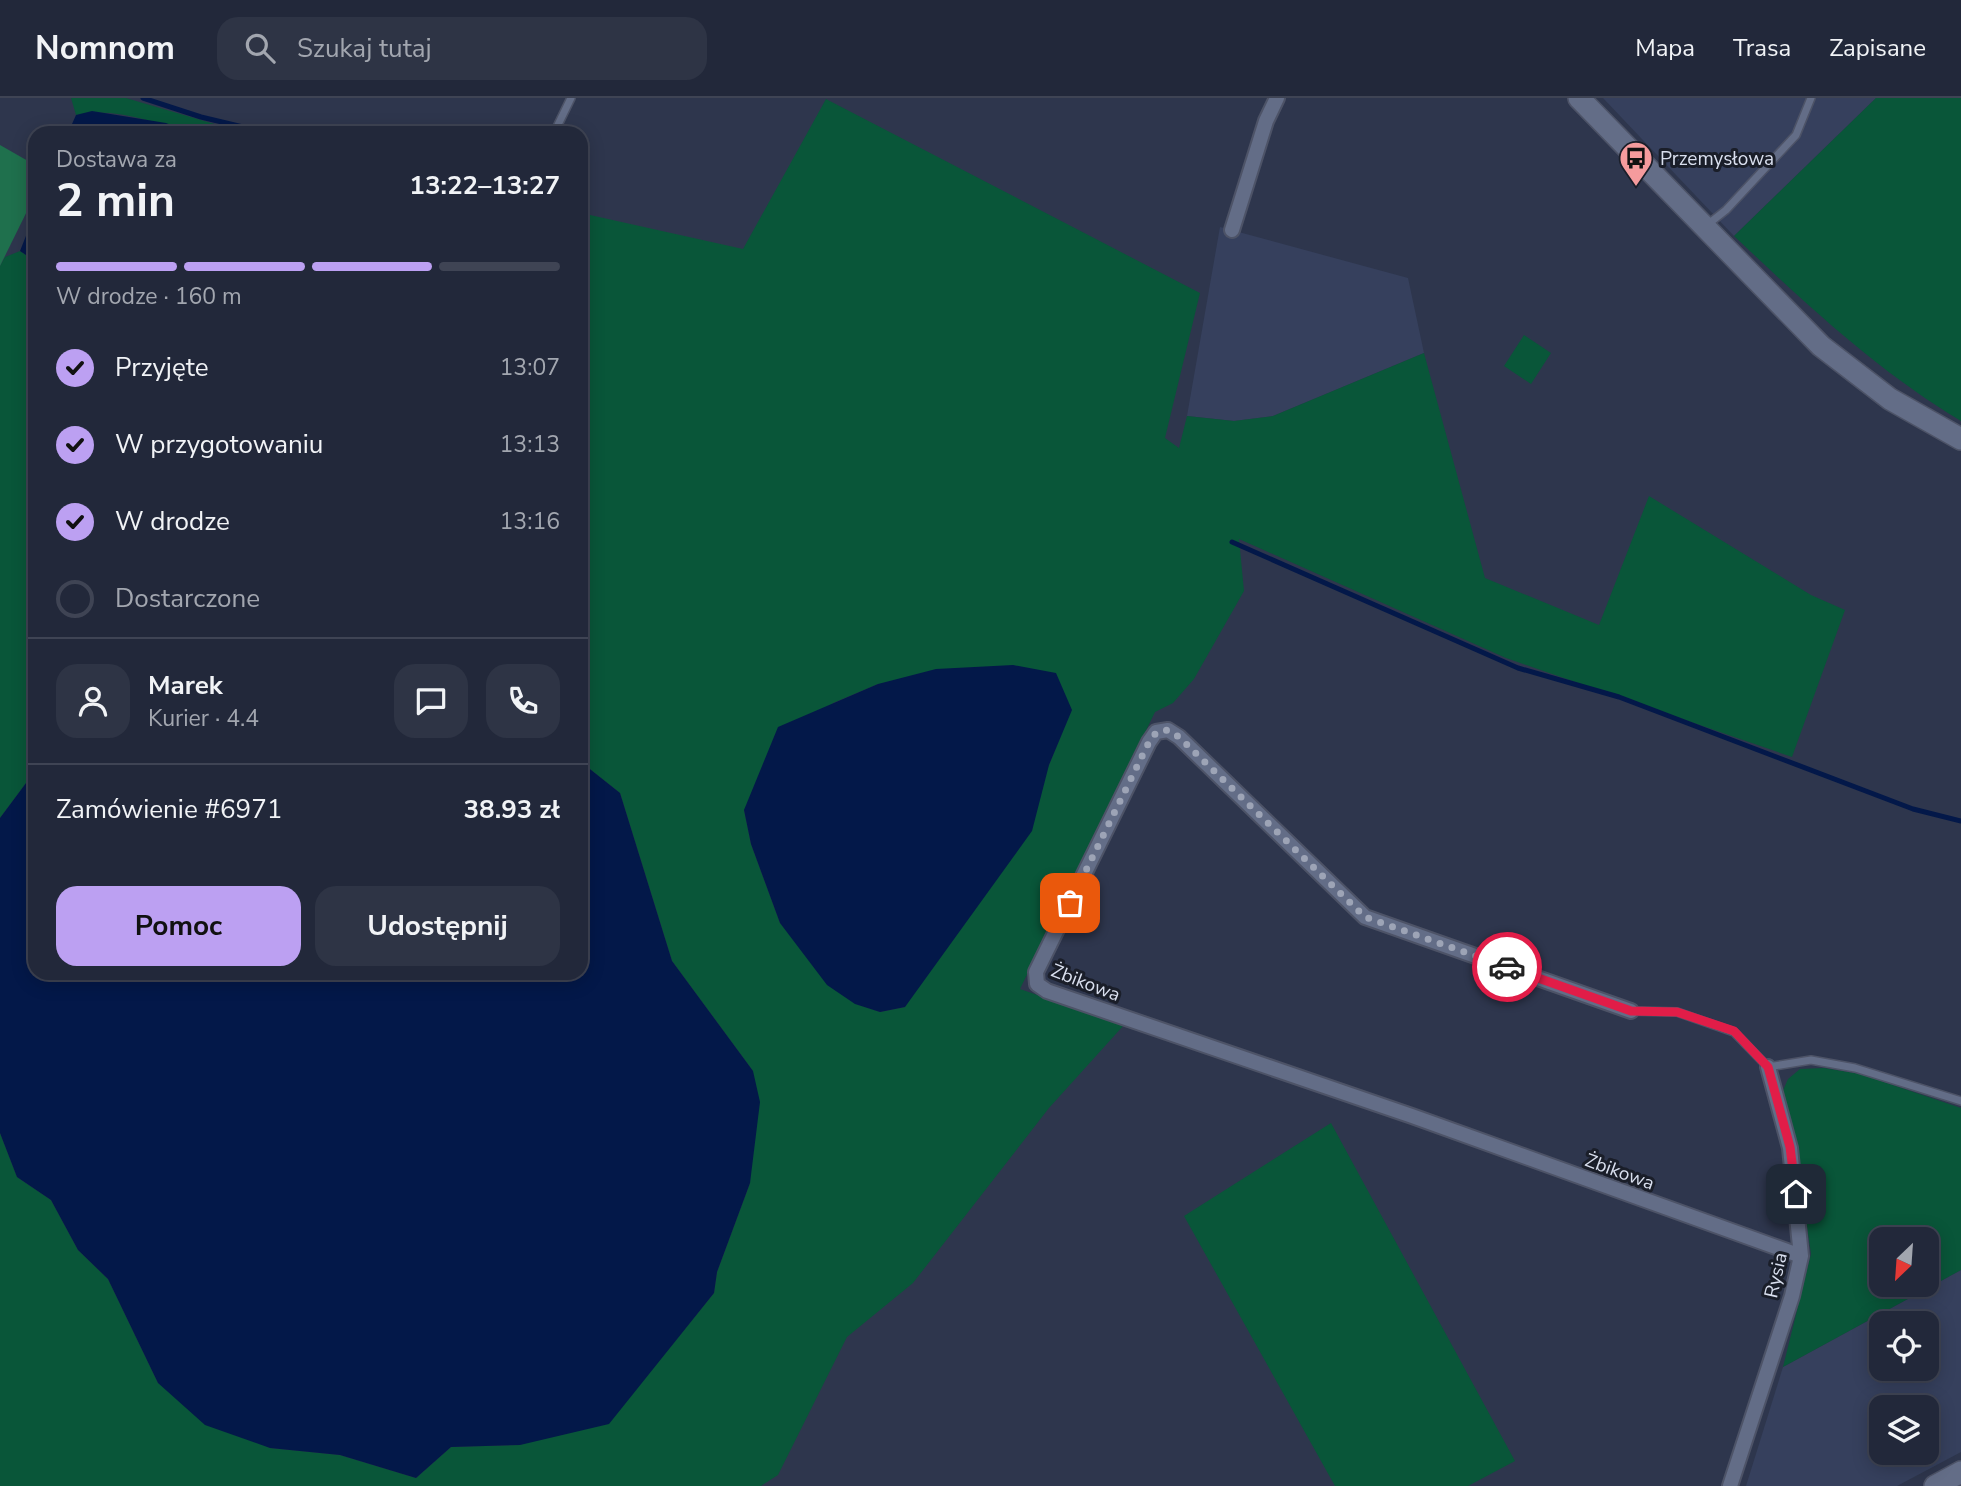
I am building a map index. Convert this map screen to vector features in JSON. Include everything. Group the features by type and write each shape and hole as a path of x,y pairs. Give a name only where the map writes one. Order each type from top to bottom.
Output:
{"street":[{"path":"1232,230 1266,121 1277,98"},
{"path":"1579,98 1799,325 1843,364 1890,399 1961,439"},
{"name":"Żbikowa","path":"1631,1011 1365,917 1179,737 1167,730 1156,733 1149,742 1036,972 1037,984 1047,991 1412,1116 1801,1256"},
{"name":"Rysia","path":"1730,1486 1792,1296 1801,1256 1790,1147 1768,1067"},
{"path":"1935,1486 1961,1472"}],"lane":[{"path":"557,126 571,98"},
{"path":"1704,228 1726,210 1796,135 1811,98"},
{"path":"1631,1011 1677,1012 1734,1031 1768,1067 1811,1060 1855,1068 1961,1101"}],"shaded area":[{"path":"1603,98 1876,98 1734,236"},
{"path":"1220,227 1408,278 1424,353 1273,416 1234,421 1187,416"},
{"path":"1961,1270 1961,1452 1939,1464 1939,1395 1869,1395 1869,1465 1937,1465 1897,1486 1746,1486 1783,1367 1869,1320 1869,1381 1939,1381 1939,1311 1886,1311 1911,1297 1939,1297 1939,1282"}],"green space":[{"path":"71,98 126,98 221,126 169,126 119,114 76,115"},
{"path":"1876,98 1961,98 1961,421 1871,358 1815,311 1734,236"},
{"path":"826,99 1200,293 1165,438 1179,448 1187,416 1234,421 1273,416 1424,353 1485,578 1599,625 1649,496 1811,595 1845,610 1792,757 1506,658 1239,539 1244,591 1194,679 1173,703 1155,712 1020,989 1124,1025 1049,1108 913,1283 847,1337 778,1475 761,1486 0,1486 0,1133 17,1177 51,1200 78,1250 108,1279 158,1383 270,1448 340,1455 416,1478 451,1447 520,1445 667,1351 714,1293 717,1272 750,1183 753,1071 672,961 620,793 588,768 588,215 743,249","holes":["878,684 1071,710 1049,765 905,1007 880,1012 855,1003 780,923 751,844 744,810 833,703"]},
{"path":"0,145 28,161 28,209 0,266"},
{"path":"20,251 28,256 28,780 0,818 0,266 5,257"},
{"path":"1524,335 1551,353 1531,384 1504,366"},
{"path":"1824,1068 1860,1074 1961,1108 1961,1270 1939,1282 1939,1227 1869,1227 1869,1297 1911,1297 1886,1311 1869,1311 1869,1320 1783,1367 1811,1254 1795,1143 1781,1095 1788,1079 1800,1069"},
{"path":"1331,1123 1515,1461 1468,1486 1335,1486 1184,1216"}],"water":[{"path":"92,111 174,126 71,126 76,115"},
{"path":"28,231 28,256 20,251"},
{"path":"1013,665 1056,673 1072,710 1049,765 1032,831 905,1007 880,1012 855,1004 827,985 780,923 751,844 744,810 778,727 878,684 936,669"},
{"path":"588,768 620,793 672,961 753,1071 760,1102 750,1183 717,1272 714,1293 609,1424 520,1445 451,1447 416,1478 340,1455 270,1448 205,1425 158,1383 108,1279 78,1250 51,1200 17,1177 0,1133 0,818 28,780 28,980 588,980"}],"waterway":[{"path":"143,98 239,126"},
{"path":"1232,542 1518,668 1619,697 1913,809 1961,821"}],"way so far":[{"path":"1070,903 1149,742 1156,733 1167,730 1179,737 1365,917 1507,967"}],"place":[{"name":"Przemysłowa","path":"1636,188"}],"route":[{"path":"1507,967 1631,1011 1677,1012 1734,1031 1768,1067 1790,1147 1796,1194"}]}
